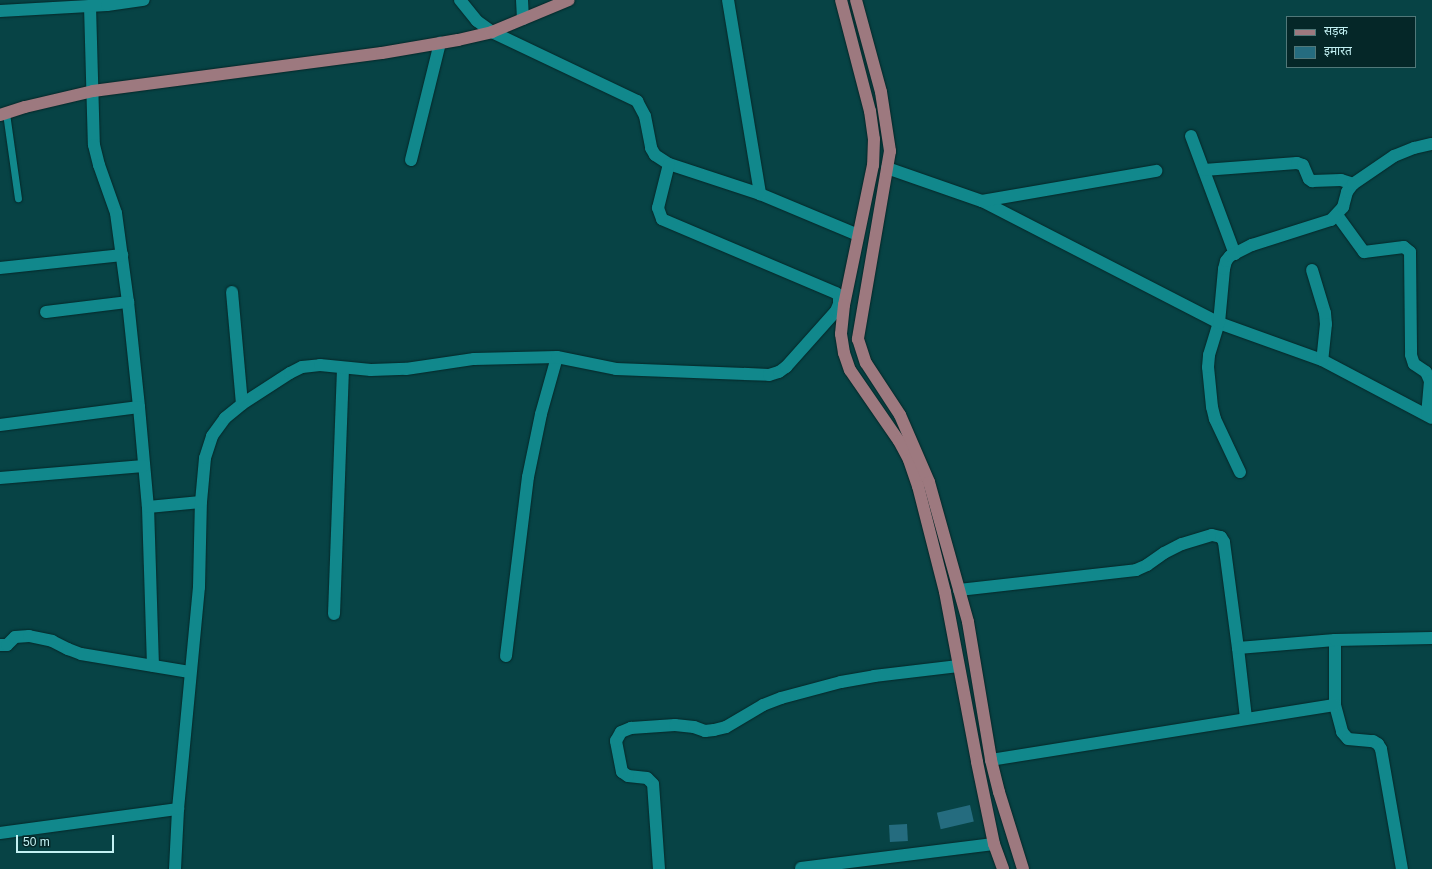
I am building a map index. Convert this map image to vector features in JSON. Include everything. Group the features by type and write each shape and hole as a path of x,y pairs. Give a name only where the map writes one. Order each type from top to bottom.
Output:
{"main road":[{"path":"3,114 32,105 93,91 382,53 440,43 492,32 569,0"},
{"path":"841,0 870,111 874,139 873,165 844,305 841,334 844,353 850,370 900,442 909,460 918,486 946,592 958,666 994,844 1003,869"},
{"path":"856,0 881,92 890,151 858,340 866,363 900,415 929,482 968,622 991,760 999,792 1023,869"}],"street":[{"path":"0,11 14,5 93,4 144,0"},
{"path":"460,0 477,21 492,32 637,101 645,116 651,148 655,155 669,164 760,194 858,235"},
{"path":"522,0 523,19"},
{"path":"728,0 760,194"},
{"path":"93,4 94,145 116,213 128,302 148,507 153,666"},
{"path":"411,160 440,43"},
{"path":"1191,136 1235,254"},
{"path":"1240,472 1219,429 1212,407 1209,355 1219,323 1226,261 1235,254 1252,245 1331,220 1343,207 1347,192 1353,184 1394,156 1414,148 1432,144"},
{"path":"1204,170 1297,163 1303,165 1309,179 1312,181 1341,180 1353,184"},
{"path":"175,869 178,809 199,587 201,502 208,446 212,436 225,418 242,404 290,373 302,367 320,365 371,370 406,369 474,359 557,357 616,369 769,375 779,372 786,367 836,311 839,304 839,296 836,293 662,219 658,208 669,164"},
{"path":"887,168 982,201 1219,323 1322,360 1430,416 1430,381 1426,372 1414,364 1411,355 1410,252 1404,247 1364,252 1337,215"},
{"path":"982,201 1156,171"},
{"path":"0,268 122,255"},
{"path":"1312,270 1325,313 1326,324 1322,360"},
{"path":"232,292 242,404"},
{"path":"46,312 128,302"},
{"path":"506,656 528,477 541,414 557,357"},
{"path":"334,614 343,368"},
{"path":"0,425 139,407"},
{"path":"0,478 144,466"},
{"path":"148,507 201,502"},
{"path":"959,590 1136,570 1147,566 1164,553 1182,544 1217,535 1221,537 1224,542 1246,718"},
{"path":"0,645 7,645 15,638 29,636 52,641 81,654 190,672"},
{"path":"1238,648 1335,640 1432,638"},
{"path":"1335,640 1335,705 1344,737 1348,739 1373,741 1378,744 1381,749 1402,869"},
{"path":"659,869 653,784 648,778 628,776 622,772 616,741 621,732 632,728 675,724 694,727 705,731 714,730 726,727 769,703 834,684 874,676 958,666"},
{"path":"991,760 1246,718 1335,705"},
{"path":"0,833 178,809"},
{"path":"801,868 994,844"}],"lane":[{"path":"3,114 18,198"}],"building":[{"path":"970,805 974,822 941,829 937,813"},
{"path":"907,824 908,841 890,842 889,825"}]}
